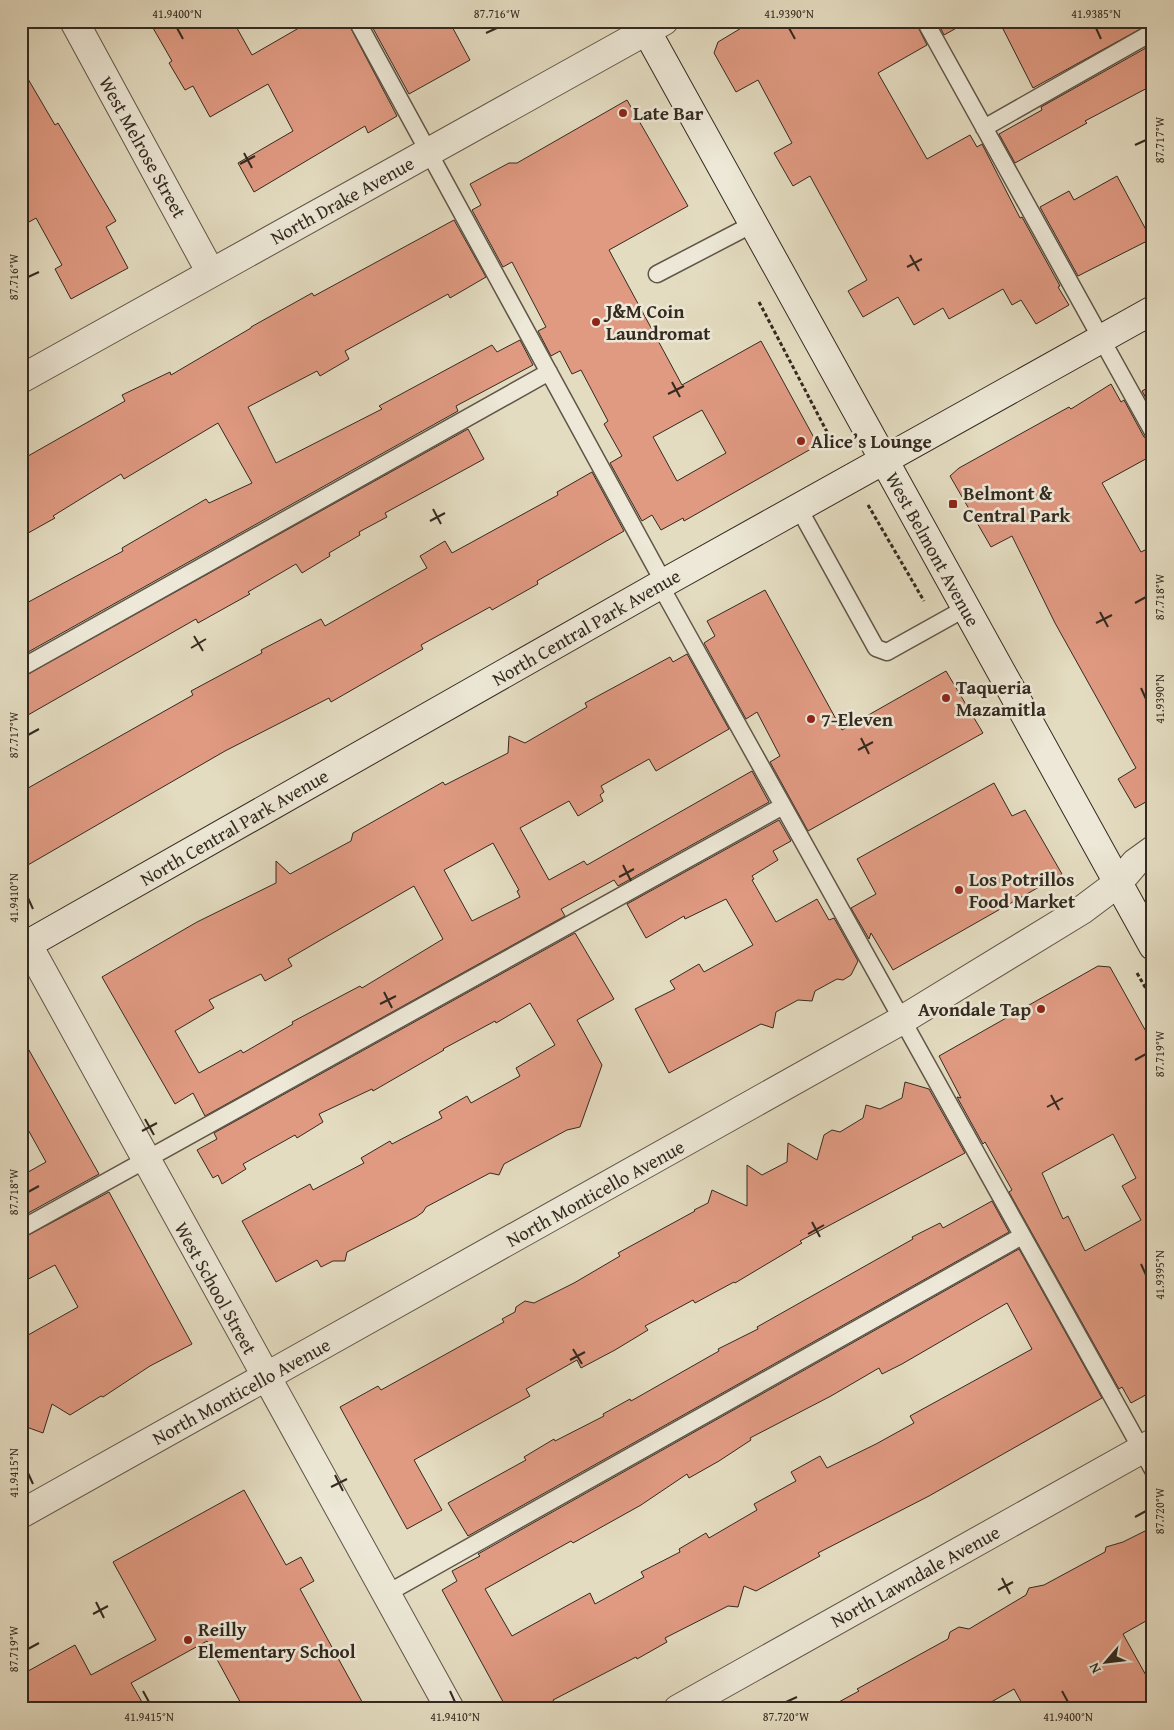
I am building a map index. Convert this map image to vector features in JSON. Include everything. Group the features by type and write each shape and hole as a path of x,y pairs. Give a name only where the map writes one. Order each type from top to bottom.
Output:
{"street":[{"name":"West Melrose Street","path":"74,21 212,273"},
{"name":"North Drake Avenue","path":"21,379 428,152 650,24"},
{"name":"West Belmont Avenue","path":"650,24 753,224 1153,946"},
{"name":"North Central Park Avenue","path":"24,947 883,459 1153,310"},
{"name":"North Monticello Avenue","path":"21,1514 902,1020 1082,910 1118,883 1135,863 1153,850"},
{"name":"West School Street","path":"24,947 146,1159 450,1709"},
{"name":"North Lawndale Avenue","path":"678,1709 1149,1454"}],"lane":[{"path":"357,21 783,806 1022,1236 1149,1454"},
{"path":"925,21 1153,432"},
{"path":"984,128 1153,32"},
{"path":"657,274 753,224"},
{"path":"21,668 549,372"},
{"path":"798,507 876,648 882,652 887,652 966,608"},
{"path":"21,1229 783,806"},
{"path":"386,1594 1022,1236"}],"building":[{"path":"149,21 233,21 252,55 311,21 347,21 397,116 368,133 365,126 254,192 238,163 293,131 268,84 210,117 193,86 185,90 169,63 172,61"},
{"path":"369,21 449,21 470,60 409,94"},
{"path":"753,21 915,21 927,45 878,73 927,159 970,135 977,147 982,144 1020,218 1022,217 1069,305 1036,324 1021,300 1012,305 1003,289 949,319 943,308 914,325 898,297 863,317 848,291 867,280 810,176 793,186 774,153 792,143 758,80 736,92 714,53 718,42"},
{"path":"937,21 969,21 944,35"},
{"path":"999,21 1153,21 1153,22 1033,88"},
{"path":"1153,44 1153,85 1085,121 1087,123 1015,163 999,134 1042,110 1041,107"},
{"path":"21,67 55,125 58,123 116,221 106,227 128,268 71,299 55,269 62,265 36,218 29,222 21,209"},
{"path":"627,100 688,206 609,250 682,385 761,341 818,445 684,521 683,518 661,530 652,515 642,521 610,463 622,456 604,424 608,421 581,370 572,374 560,351 551,356 538,331 546,327 512,262 503,267 472,210 481,205 470,184 509,163 517,163","holes":["702,410 726,453 677,481 653,437"]},
{"path":"1117,176 1151,239 1078,276 1040,207 1069,191 1074,200"},
{"path":"454,220 486,277 450,298 448,294 345,351 349,359 320,376 317,371 248,407 276,463 382,409 379,406 492,345 497,352 520,340 533,365 456,406 458,411 21,656 21,606 123,551 122,548 206,499 209,503 252,483 218,423 124,479 121,474 53,516 55,518 21,537 21,460 125,401 122,395 170,372 171,375 312,293 314,296"},
{"path":"1111,384 1121,402 1124,400 1144,437 1153,442 1153,455 1102,483 1141,552 1153,546 1153,798 1135,808 1118,779 1136,768 1055,623 1012,536 991,547 950,476 959,468 1069,407 1071,409"},
{"path":"1153,385 1153,411 1142,391"},
{"path":"468,429 484,459 385,513 387,517 359,532 360,535 329,553 330,556 302,573 296,564 248,592 250,594 198,623 196,619 21,719 21,678"},
{"path":"592,472 624,531 537,581 538,584 492,610 490,607 421,645 423,649 331,702 329,698 225,751 21,869 21,792 193,695 191,691 262,653 261,650 321,619 325,626 427,568 420,556 445,541 452,553 558,495 557,492"},
{"path":"765,590 842,730 946,671 983,733 808,831 770,762 780,756 757,712 746,719 704,643 715,636 707,621"},
{"path":"687,654 729,729 656,771 649,759 601,786 604,792 600,795 603,801 578,816 569,801 520,828 549,880 584,861 587,865 752,771 769,802 618,886 614,880 561,909 565,916 205,1116 193,1093 175,1104 102,977 197,922 276,883 276,861 290,874 351,841 353,833 443,782 445,785 508,753 509,736 525,743 587,707 585,703 670,657 673,662","holes":["493,843 519,890 517,891 520,897 472,921 444,870","414,886 443,939 362,988 360,986 292,1022 293,1024 243,1053 241,1050 199,1073 175,1031 214,1008 209,1000 261,974 265,981 292,966 288,959"]},
{"name":"Los Potrillos Food Market","path":"994,783 1012,816 1025,810 1062,874 893,970 871,933 869,939 851,908 876,894 857,859"},
{"path":"779,820 791,841 773,851 778,860 752,876 754,879 752,880 776,922 817,899 829,920 834,918 858,961 851,975 843,980 837,979 815,991 812,1001 798,1000 776,1012 773,1028 761,1024 669,1073 635,1009 675,989 670,981 699,964 704,972 753,945 726,899 685,919 684,916 646,938 627,904"},
{"path":"575,933 614,999 577,1020 602,1065 580,1127 567,1130 504,1164 499,1175 490,1173 426,1207 416,1217 347,1252 345,1261 333,1261 321,1267 317,1260 276,1282 242,1221 310,1184 313,1190 364,1163 361,1158 390,1141 392,1144 442,1118 439,1112 467,1096 471,1103 520,1076 516,1068 555,1045 530,1003 496,1023 495,1021 443,1049 373,1091 372,1089 319,1114 323,1122 297,1138 295,1135 243,1164 246,1169 222,1184 218,1175 213,1178 197,1150 217,1139 214,1133"},
{"path":"1098,966 1110,967 1153,1044 1153,1391 1131,1403 1122,1387 1119,1389 1009,1192 1012,1190 985,1142 983,1144 957,1097 961,1098 939,1056","holes":["1113,1134 1136,1178 1122,1186 1141,1220 1085,1251 1068,1216 1063,1219 1042,1173"]},
{"path":"21,1036 99,1174 21,1217 21,1176 46,1162 21,1117"},
{"path":"905,1082 929,1089 965,1153 800,1241 802,1243 735,1283 695,1303 693,1300 645,1326 648,1330 615,1350 581,1368 577,1360 526,1389 530,1396 414,1460 442,1510 407,1529 340,1407 378,1386 381,1390 504,1322 502,1319 515,1312 516,1307 525,1301 534,1303 574,1283 620,1256 618,1253 708,1203 712,1190 747,1206 747,1165 762,1175 787,1162 788,1143 817,1160 824,1135 832,1130 840,1132 863,1118 866,1105 880,1109 902,1098"},
{"path":"109,1192 192,1344 150,1366 103,1397 101,1396 70,1415 52,1404 43,1433 21,1425 21,1339 78,1307 55,1265 21,1283 21,1239"},
{"path":"992,1201 1009,1232 468,1536 448,1503 526,1460 524,1457 554,1439 555,1441 604,1416 603,1414 630,1399 631,1401 719,1351 718,1349 758,1329 757,1327 913,1239 912,1237 940,1223 943,1228"},
{"path":"1019,1249 1102,1398 929,1496 818,1553 820,1556 756,1591 744,1586 738,1607 728,1606 665,1638 667,1642 637,1659 636,1657 553,1700 558,1709 507,1709 442,1590 457,1581 452,1571 480,1556 478,1554","holes":["1007,1303 1032,1349 910,1416 914,1423 876,1444 827,1468 820,1456 791,1472 796,1481 754,1504 757,1510 709,1538 706,1533 679,1549 680,1552 641,1572 644,1577 595,1604 590,1593 512,1636 485,1589 641,1505 687,1474 689,1478 719,1461 751,1440 750,1438 831,1396 879,1368 882,1374 902,1364"]},
{"path":"244,1490 286,1565 301,1557 314,1581 300,1589 366,1709 244,1709 207,1641 131,1683 146,1709 21,1709 21,1675 75,1645 91,1675 156,1640 113,1562"},
{"path":"1153,1527 1153,1617 1123,1634 1153,1688 1153,1709 1025,1709 1014,1689 979,1709 826,1709 859,1691 857,1689 948,1639 950,1632 959,1627 969,1629 1026,1595 1029,1588 1044,1585 1105,1552 1106,1547 1123,1542"}],"place":[{"name":"Late Bar","path":"623,113"},
{"name":"J&M Coin Laundromat","path":"596,322"},
{"name":"Alice’s Lounge","path":"801,441"},
{"name":"Belmont & Central Park","path":"953,504"},
{"name":"Taqueria Mazamitla","path":"946,698"},
{"name":"7-Eleven","path":"811,719"},
{"name":"Los Potrillos Food Market","path":"959,890"},
{"name":"Avondale Tap","path":"1041,1009"},
{"name":"Reilly Elementary School","path":"188,1640"}]}
